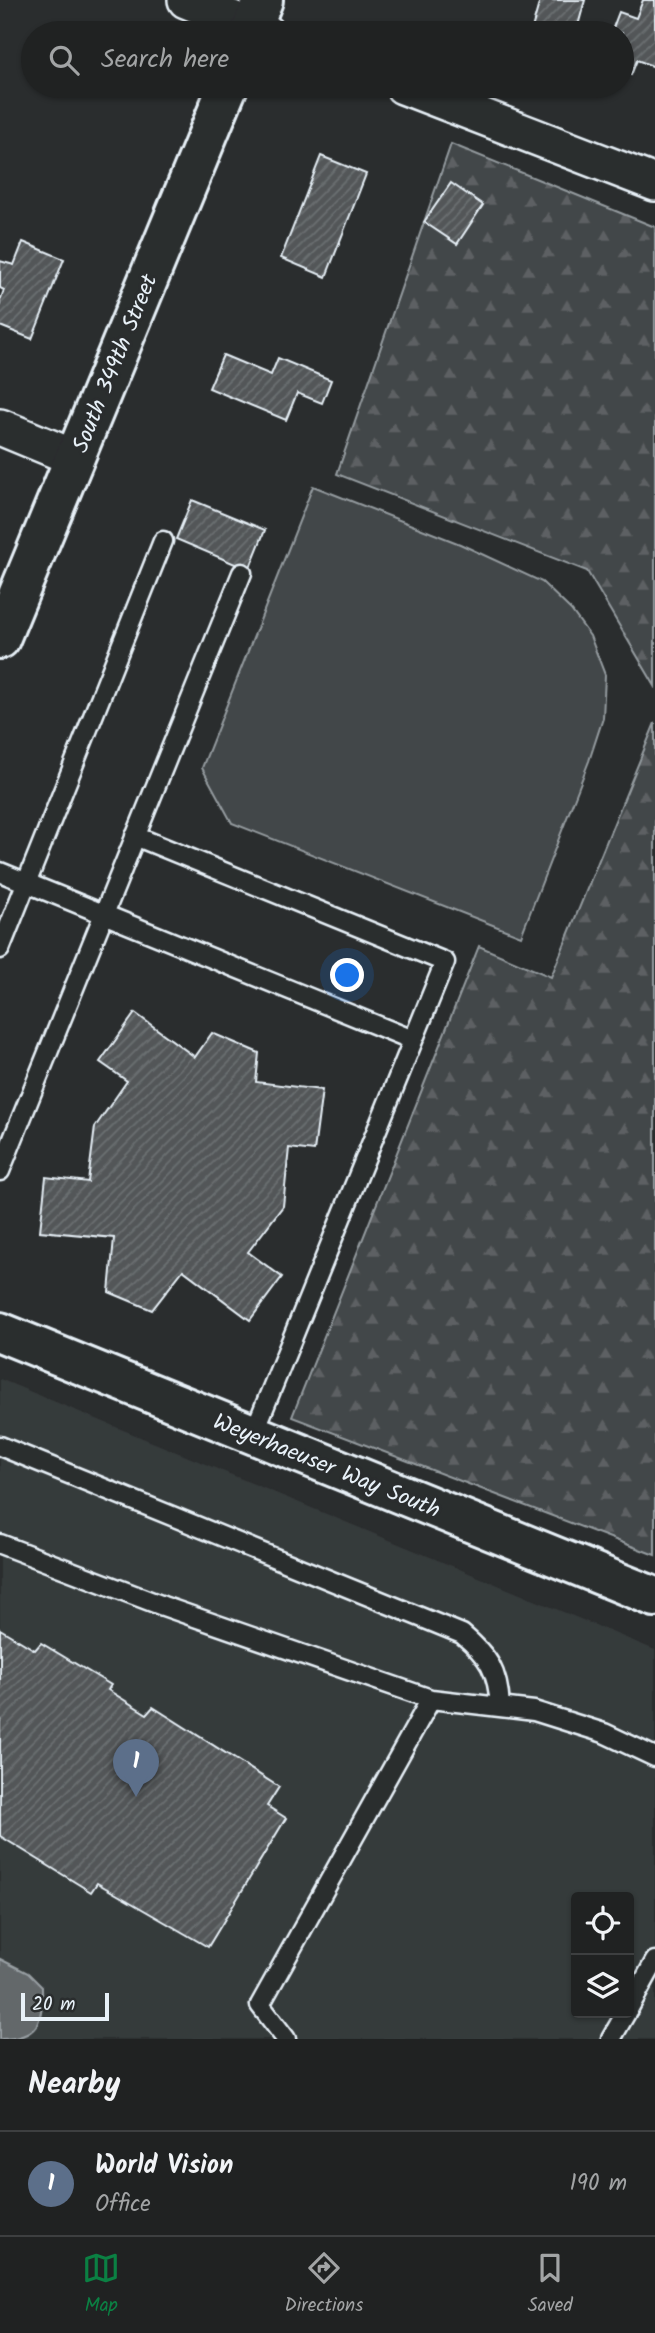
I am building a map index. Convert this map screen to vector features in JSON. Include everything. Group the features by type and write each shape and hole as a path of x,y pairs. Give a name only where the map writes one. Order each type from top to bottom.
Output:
{"street":[{"path":"186,0 252,21"},
{"name":"South 349th Street","path":"0,639 223,98"},
{"path":"434,98 655,183"},
{"path":"0,427 75,458"},
{"name":"Weyerhaeuser Way South","path":"0,1332 655,1597"}],"lane":[{"path":"0,949 163,541"},
{"path":"0,1171 242,573"},
{"path":"135,836 445,962 253,1435"},
{"path":"0,872 413,1040"},
{"path":"0,1446 462,1634 480,1649 491,1664 498,1683 500,1706"},
{"path":"0,1544 176,1611 431,1699 534,1711 604,1734 655,1758"},
{"path":"286,2039 260,2005 431,1699"},
{"path":"634,1999 655,1961"},
{"path":"611,2039 623,2018"}],"shaded area":[{"path":"0,1379 655,1650 655,2039 0,2039"},
{"path":"0,1959 28,1973 42,1987 39,2019 31,2032 23,2036 0,2039"}],"green space":[{"path":"451,144 655,227 655,686 587,571 337,474"},
{"path":"313,486 460,544 542,582 571,610 590,636 605,675 603,718 521,936 232,823 202,768"},
{"path":"655,723 655,1555 292,1417 479,946 551,977"}],"building":[{"path":"540,0 585,0 579,21 534,21"},
{"path":"643,0 655,0 655,67 637,60 634,68 634,21 616,21 619,12 636,18"},
{"path":"321,156 366,174 326,277 281,258"},
{"path":"451,183 483,205 457,244 424,222"},
{"path":"23,242 64,259 32,339 0,326 0,301 4,290 0,288 0,261 14,265"},
{"path":"223,355 271,375 278,358 331,380 322,403 297,393 286,420 209,388"},
{"path":"192,500 265,530 249,570 176,539"},
{"path":"135,1013 195,1057 212,1033 259,1053 256,1082 322,1090 314,1151 289,1148 283,1206 248,1252 282,1277 250,1320 183,1270 152,1310 109,1292 114,1238 40,1231 46,1177 88,1182 95,1127 127,1081 100,1062"},
{"path":"0,1629 35,1650 41,1643 111,1685 108,1690 147,1714 153,1707 279,1787 267,1806 286,1818 208,1947 97,1883 91,1892 0,1836"}],"place":[{"name":"World Vision","path":"136,1797"}]}
